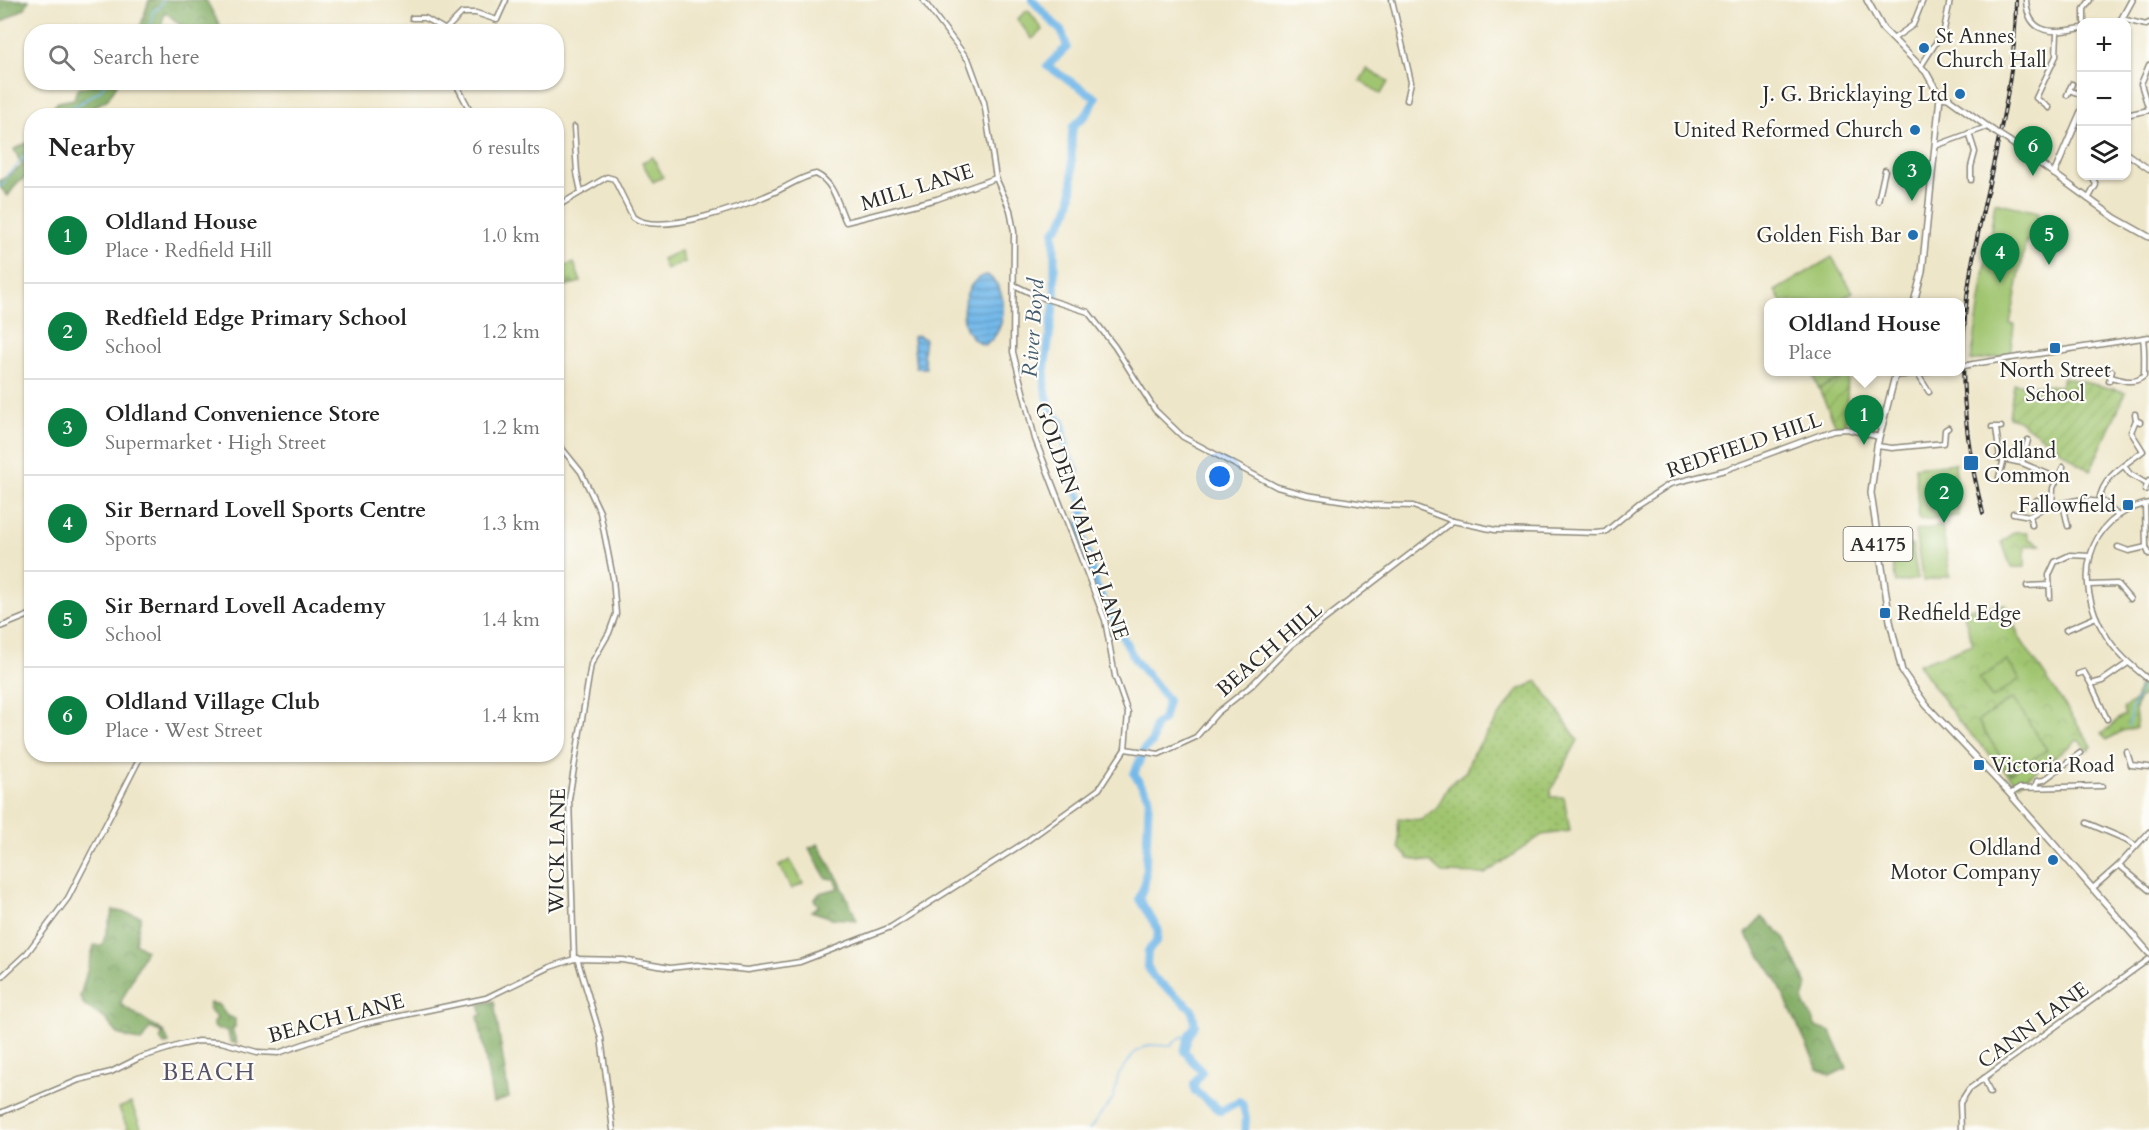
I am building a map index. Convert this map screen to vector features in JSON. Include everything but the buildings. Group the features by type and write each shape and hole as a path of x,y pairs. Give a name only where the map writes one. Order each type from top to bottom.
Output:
{"main road":[{"path":"1867,0 1883,29 1921,66 1931,78 1940,97 1922,272 1915,298"},
{"path":"2123,18 2132,0"},
{"path":"1940,97 1948,98 2088,199 2149,237"},
{"path":"2054,174 2077,119"},
{"name":"A4175","path":"1895,376 1877,446 1871,493 1890,621 1902,671 1918,696 2094,887 2149,953"}],"street":[{"path":"451,24 462,14 476,13 497,20 506,0"},
{"name":"GOLDEN VALLEY LANE","path":"923,0 974,70 984,102 996,178 1012,217 1014,285 1012,352 1035,439 1068,531 1080,551 1106,620 1115,676 1128,713 1125,749"},
{"path":"1392,0 1411,82 1407,100"},
{"path":"1893,40 1913,25 1923,0"},
{"path":"1921,66 1944,30 1950,0"},
{"path":"2026,0 2028,13 2033,21 2044,30 2057,33 2077,29"},
{"path":"2084,18 2084,9 2090,0"},
{"path":"412,18 425,18 433,24"},
{"path":"2131,23 2149,23"},
{"path":"2049,108 2036,98 2056,56 2057,33"},
{"path":"2131,115 2149,110 2141,84 2149,65"},
{"path":"2072,84 2068,93 2077,94"},
{"path":"459,90 469,108"},
{"path":"574,127 577,173 581,192"},
{"path":"1934,146 1988,127"},
{"path":"1969,134 1976,152 1971,167 1971,180"},
{"path":"2131,156 2149,169"},
{"path":"1878,201 1885,170"},
{"name":"MILL LANE","path":"564,202 611,178 633,217 651,224 691,220 735,207 816,174 822,177 834,194 846,222 937,199 996,178"},
{"path":"2088,199 2096,185 2093,180"},
{"name":"REDFIELD HILL","path":"1014,285 1049,301 1082,308 1097,321 1155,410 1183,437 1277,487 1357,504 1413,506 1453,521 1495,530 1605,532 1654,493 1687,477 1725,470 1833,430 1847,429 1879,437"},
{"path":"1965,366 2149,337"},
{"path":"2112,371 2110,379 2128,381 2144,376 2142,362 2146,355 2143,338"},
{"path":"1919,376 1929,392"},
{"path":"2137,419 2132,432 2143,451"},
{"path":"1996,427 2001,458 2000,477"},
{"path":"1877,446 1892,448 1944,444 1945,429 1948,428"},
{"path":"2022,463 2028,440"},
{"path":"2099,501 2101,488 2107,479 2143,451 2149,450"},
{"name":"WICK LANE","path":"564,451 581,472 600,512 613,578 616,614 609,633 591,664 585,715 569,799 576,959 601,1038 613,1130"},
{"path":"2001,458 2022,463 2057,478"},
{"path":"2124,466 2130,474 2148,482 2145,490"},
{"path":"2052,506 2053,488 2063,467"},
{"path":"2037,500 2041,508"},
{"path":"2013,513 2030,516 2041,508 2078,500 2099,501 2108,505 2117,515"},
{"path":"2063,504 2068,517 2068,526"},
{"path":"2149,554 2146,547 2147,504 2117,515 2099,533 2090,556 2090,585 2096,617 2111,644 2128,663 2149,680"},
{"path":"2030,516 2032,525"},
{"name":"BEACH HILL","path":"1125,749 1159,754 1196,737 1217,713 1252,685 1290,646 1453,521"},
{"path":"2118,547 2129,551 2146,547"},
{"path":"2050,597 2048,585 2051,567 2061,558 2090,556"},
{"path":"2117,584 2119,578"},
{"path":"2090,585 2117,584 2128,592 2130,599"},
{"path":"2027,586 2048,585"},
{"path":"0,627 24,617"},
{"path":"2066,630 2096,617"},
{"path":"2091,684 2102,681 2128,663"},
{"path":"2078,674 2085,671 2102,714 2107,718"},
{"path":"2090,691 2091,684"},
{"path":"576,959 623,960 670,968 697,965 760,970 800,962 881,932 984,870 1083,802 1108,779 1116,759 1125,749"},
{"path":"2127,752 2131,765 2149,767"},
{"path":"2035,787 2037,781 2044,780 2075,760 2080,753"},
{"path":"0,978 27,953 68,898 138,762"},
{"path":"2010,794 2020,788 2102,786"},
{"path":"2087,823 2136,846"},
{"path":"2094,887 2120,866 2149,832"},
{"path":"2120,866 2149,890"},
{"name":"BEACH LANE","path":"0,1113 79,1080 111,1072 139,1058 180,1045 198,1041 221,1042 257,1052 278,1053 362,1024 486,998 550,967 576,959"},
{"name":"CANN LANE","path":"1960,1130 1960,1103 1969,1089 2149,959"},
{"path":"1984,1078 1990,1093"}],"green space":[{"path":"0,0 29,0 25,8 0,23"},
{"path":"149,0 206,0 219,24 179,24 165,12 162,24 141,24"},
{"path":"1028,10 1043,30 1032,39 1017,19"},
{"path":"1367,69 1388,82 1381,94 1360,81"},
{"path":"77,90 114,90 108,99 94,108 52,108 58,102 74,99"},
{"path":"24,144 24,178 17,183 8,196 0,187 0,181 22,166 14,149"},
{"path":"653,157 663,177 653,182 642,162"},
{"path":"1995,202 2039,212 2038,219 2049,221 2045,242 2026,241 2010,324 2014,325 2010,355 1971,361"},
{"path":"681,251 685,262 666,270 662,259"},
{"path":"1832,257 1853,292 1843,298 1779,298 1775,291"},
{"path":"574,263 581,282 564,286 564,267"},
{"path":"1813,376 1845,376 1819,389"},
{"path":"1848,376 1846,426 1836,426 1819,389"},
{"path":"2063,377 2126,392 2090,471 2018,420 2009,417 2014,384 2060,386"},
{"path":"1955,463 1959,516 1919,520 1915,467"},
{"path":"1942,526 1950,576 1923,581 1915,531"},
{"path":"2014,532 2027,532 2029,539 2041,545 2025,546 2025,567 2011,567 2002,542"},
{"path":"1912,545 1918,579 1896,583 1890,549"},
{"path":"2006,604 2019,637 2092,746 2089,751 2078,740 2020,783 2012,778 1960,723 1918,664 1973,644 1962,609"},
{"path":"2007,661 2020,679 1992,698 1979,679"},
{"path":"2149,668 2148,694 2138,699 2135,709 2137,728 2122,731 2107,740 2101,734 2125,715 2123,709 2135,701 2141,679"},
{"path":"1538,681 1578,740 1551,790 1550,797 1564,797 1570,831 1542,835 1485,874 1443,873 1430,862 1409,859 1399,848 1398,818 1421,820 1437,807 1449,785 1466,771 1473,753 1518,690"},
{"path":"2013,698 2047,750 2011,773 1978,721"},
{"path":"818,844 839,880 857,920 832,918 811,911 819,906 814,900 820,893 839,888 834,879 826,878 809,848"},
{"path":"790,860 803,883 792,889 779,866"},
{"path":"113,910 141,916 135,943 146,950 120,1004 164,1032 169,1043 164,1045 160,1039 163,1033 150,1028 141,1042 118,1034 105,1019 84,1005 80,997 94,945 102,946"},
{"path":"1762,917 1783,936 1807,985 1803,1000 1816,1027 1831,1032 1847,1068 1830,1076 1818,1069 1776,979 1746,934"},
{"path":"494,1001 509,1098 493,1103 478,1016 482,1015 479,1004"},
{"path":"210,1003 218,1004 226,1015 235,1019 235,1027 232,1029 237,1044 230,1042 228,1031 215,1028 213,1024 217,1018 208,1009"},
{"path":"131,1103 142,1130 128,1130 119,1108"}],"water":[{"path":"987,275 1000,290 1003,310 998,330 993,339 985,345 974,340 967,331 963,308 971,286 978,278"},
{"path":"917,335 925,339 923,353 926,368 916,368 913,337"}],"waterway":[{"path":"151,24 153,11 159,8 163,0"},
{"name":"River Boyd","path":"1032,0 1062,32 1067,47 1047,66 1096,98 1087,114 1073,126 1072,194 1069,207 1054,232 1055,299 1045,366 1045,388 1051,411 1062,422 1067,454 1076,470 1074,487 1085,506 1080,526 1096,586 1135,660 1168,700 1163,720 1155,725 1152,743 1145,748 1134,774 1149,796 1145,883 1139,899 1158,929 1157,941 1148,951 1147,965 1153,977 1192,1009 1195,1025 1184,1051 1202,1072 1194,1084 1195,1091 1221,1111 1239,1101 1242,1103 1246,1118 1245,1130"},
{"path":"73,108 101,90"},
{"path":"0,186 3,185 8,173 24,156"},
{"path":"2143,669 2149,660"},
{"path":"2129,726 2130,713 2141,684"},
{"path":"1089,1130 1114,1097 1118,1076 1135,1052 1149,1045 1170,1046 1181,1037 1189,1035"}],"railway":[{"path":"1965,321 1971,269 2006,102 2015,35 2016,0"},
{"path":"1963,376 1970,453 1983,513"}],"place":[{"name":"St Annes Church Hall","path":"1924,48"},
{"name":"J. G. Bricklaying Ltd","path":"1960,94"},
{"name":"United Reformed Church","path":"1915,130"},
{"name":"Oldland Village Club","path":"2033,176"},
{"name":"Oldland Convenience Store","path":"1912,201"},
{"name":"Golden Fish Bar","path":"1913,235"},
{"name":"Sir Bernard Lovell Academy","path":"2049,265"},
{"name":"Sir Bernard Lovell Sports Centre","path":"2000,283"},
{"name":"North Street School","path":"2055,348"},
{"name":"Oldland House","path":"1864,445"},
{"name":"Oldland Common","path":"1971,463"},
{"name":"Fallowfield","path":"2128,505"},
{"name":"Redfield Edge Primary School","path":"1944,523"},
{"name":"Redfield Edge","path":"1885,613"},
{"name":"Victoria Road","path":"1979,765"},
{"name":"Oldland Motor Company","path":"2053,860"}],"district":[{"name":"BEACH","path":"209,1072"}]}
